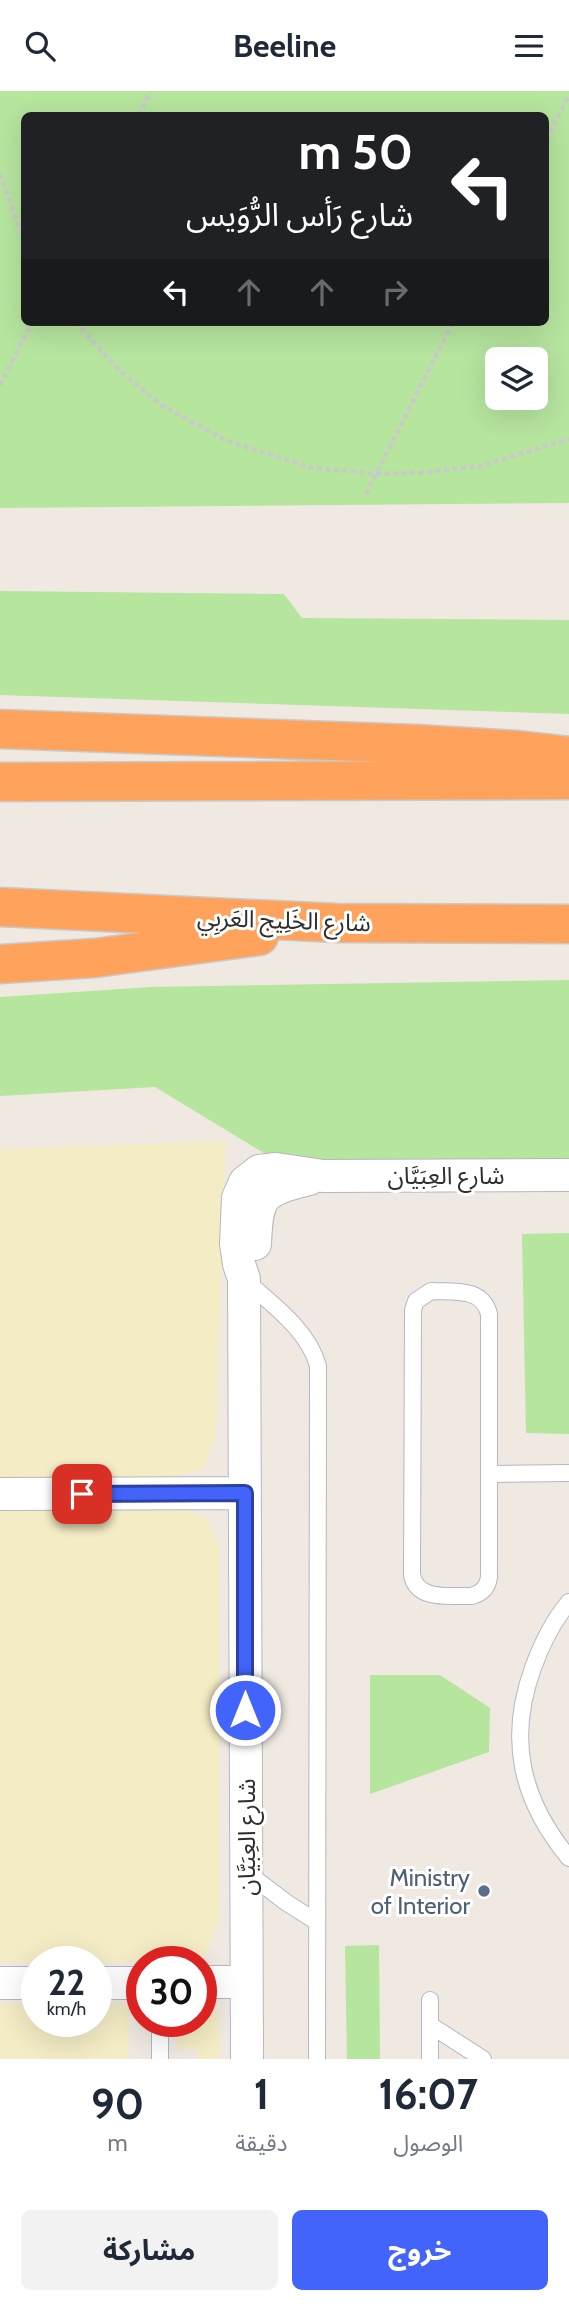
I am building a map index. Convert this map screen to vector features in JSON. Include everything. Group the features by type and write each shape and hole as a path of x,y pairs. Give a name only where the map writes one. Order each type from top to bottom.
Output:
{"highway":[{"path":"0,729 416,744 569,756"},
{"path":"0,782 569,780"},
{"name":"شارع الخَلِيج العَربِي","path":"0,907 337,923 569,923"},
{"path":"0,964 162,951 337,923"}],"street":[{"name":"شارع العِبَيَّان","path":"247,2059 244,1279 255,1252 257,1209 263,1199 277,1187 323,1176 569,1175"},
{"path":"0,1494 245,1493"},
{"path":"0,1983 21,1983"},
{"path":"217,1983 246,1983"}],"lane":[{"path":"244,1279 304,1336 318,1366 317,2059"},
{"path":"431,1291 470,1293 480,1297 486,1304 489,1314 491,1474 489,1577 486,1588 472,1596 420,1591 412,1575 413,1310 416,1301 431,1291"},
{"path":"491,1474 569,1473"},
{"path":"569,1602 543,1641 523,1699 520,1728 521,1757 527,1786 542,1821 569,1858"},
{"path":"246,1872 317,1922"},
{"path":"430,2000 430,2059"},
{"path":"430,2025 483,2059"},
{"path":"160,2037 160,2059"}],"path":[{"path":"140,112 150,91"},
{"path":"549,135 569,95 563,91"},
{"path":"0,174 21,230"},
{"path":"0,385 30,326"},
{"path":"79,326 120,371 161,405 225,440 313,468 376,474 430,472 481,466 569,439"},
{"path":"366,494 451,326"}],"green space":[{"path":"0,91 569,91 569,503 0,508"},
{"path":"0,591 284,594 302,618 569,620 569,714 0,695"},
{"path":"569,980 569,1159 282,1164 155,1087 0,1096 0,997 150,987"},
{"path":"569,1233 569,1434 526,1433 522,1234"},
{"path":"370,1675 440,1675 490,1708 489,1752 370,1794"},
{"path":"379,1945 380,2059 347,2059 345,1946"}],"sand":[{"path":"226,1141 216,1437 204,1469 171,1479 0,1479 0,1149"},
{"path":"189,1510 207,1519 219,1545 219,1919 210,1946 126,1946 126,1962 112,1962 112,1946 21,1946 21,1962 0,1962 0,1511"},
{"path":"0,2004 21,2004 21,2037 112,2037 112,2004 126,2005 128,2059 0,2059"},
{"path":"217,2014 220,2024 220,2059 199,2059 198,2050 177,2048 177,2037 217,2037"}],"place":[{"name":"Ministry of Interior","path":"484,1891"}],"route":[{"path":"82,1494 245,1493 245,1710"}]}
